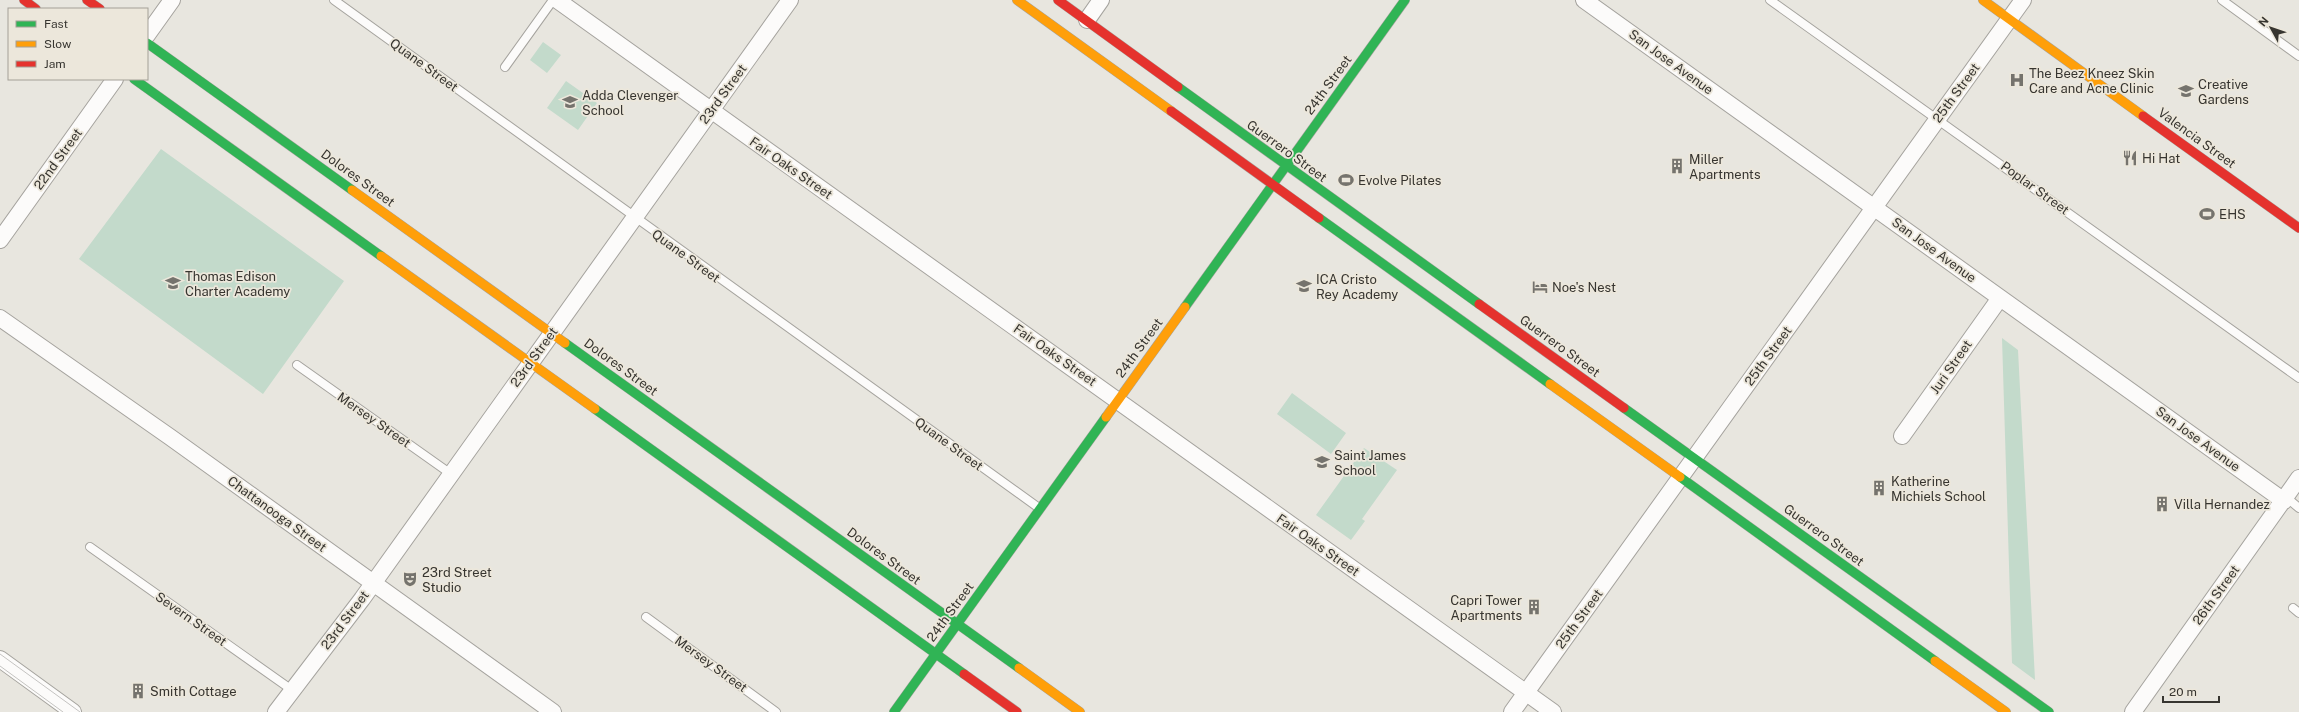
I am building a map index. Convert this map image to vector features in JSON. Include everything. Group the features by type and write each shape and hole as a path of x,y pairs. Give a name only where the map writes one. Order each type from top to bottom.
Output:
{"main road":[{"path":"24,0 35,8"},
{"path":"87,0 99,8"},
{"path":"1017,0 2006,712"},
{"name":"Guerrero Street","path":"1058,0 1286,166 2049,712"},
{"name":"24th Street","path":"894,712 1405,0"},
{"name":"Valencia Street","path":"1983,0 2299,228"},
{"name":"Dolores Street","path":"148,44 1080,712"},
{"path":"135,80 1017,712"}],"street":[{"path":"148,34 172,0"},
{"name":"Fair Oaks Street","path":"557,0 1553,712"},
{"name":"23rd Street","path":"276,712 451,474 790,0"},
{"path":"1087,20 1101,0"},
{"name":"San Jose Avenue","path":"1584,0 2000,298 2285,499"},
{"name":"25th Street","path":"1512,712 2023,0"},
{"name":"22nd Street","path":"0,240 114,80"},
{"name":"Juri Street","path":"1902,436 2000,298"},
{"name":"Chattanooga Street","path":"0,318 373,582 553,712"},
{"name":"26th Street","path":"2133,712 2299,478"},
{"path":"0,659 73,712"}],"lane":[{"name":"Quane Street","path":"334,0 634,218 1040,509"},
{"path":"505,67 554,0"},
{"name":"Poplar Street","path":"1770,0 1938,118 2299,378"},
{"path":"2222,0 2299,56"},
{"name":"Mersey Street","path":"297,365 451,474"},
{"path":"2285,499 2299,508"},
{"name":"Severn Street","path":"90,547 292,690"},
{"name":"Mersey Street","path":"646,617 776,712"}],"green space":[{"path":"543,42 561,55 547,73 530,60"},
{"path":"566,81 597,103 578,130 547,108"},
{"path":"161,149 344,281 263,394 79,259"},
{"path":"2002,338 2018,350 2035,680 2012,663"},
{"path":"1292,393 1346,433 1331,454 1277,414"},
{"path":"1364,448 1397,470 1362,519 1365,521 1351,540 1316,515"}],"tram line":[{"path":"0,654 80,712"},
{"path":"0,666 63,712"}],"traffic: fast":[{"path":"1185,307 1405,0"},
{"path":"148,44 352,190"},
{"path":"135,80 381,256"},
{"path":"1178,87 1479,304"},
{"path":"1319,218 1550,384"},
{"path":"565,343 1019,668"},
{"path":"1624,408 2049,712"},
{"path":"595,409 964,674"},
{"path":"894,712 1106,417"},
{"path":"1680,477 1935,661"}],"traffic: slow":[{"path":"1017,0 1171,111"},
{"path":"1983,0 2143,116"},
{"path":"352,190 565,343"},
{"path":"381,256 595,409"},
{"path":"1106,417 1185,307"},
{"path":"1550,384 1680,477"},
{"path":"1935,661 2006,712"},
{"path":"1019,668 1080,712"}],"traffic: jam":[{"path":"24,0 35,8"},
{"path":"87,0 99,8"},
{"path":"1058,0 1178,87"},
{"path":"1171,111 1319,218"},
{"path":"2143,116 2299,228"},
{"path":"1479,304 1624,408"},
{"path":"964,674 1017,712"}],"place":[{"name":"The Beez Kneez Skin Care and Acne Clinic","path":"2017,80"},
{"name":"Creative Gardens","path":"2186,91"},
{"name":"Adda Clevenger School","path":"570,102"},
{"name":"Hi Hat","path":"2130,158"},
{"name":"Miller Apartments","path":"1677,166"},
{"name":"Evolve Pilates","path":"1346,180"},
{"name":"EHS","path":"2207,214"},
{"name":"Thomas Edison Charter Academy","path":"173,283"},
{"name":"ICA Cristo Rey Academy","path":"1304,286"},
{"name":"Noe's Nest","path":"1540,287"},
{"name":"Saint James School","path":"1322,462"},
{"name":"Katherine Michiels School","path":"1879,488"},
{"name":"Villa Hernandez","path":"2162,504"},
{"name":"23rd Street Studio","path":"410,579"},
{"name":"Capri Tower Apartments","path":"1534,607"},
{"name":"Smith Cottage","path":"138,691"}]}
